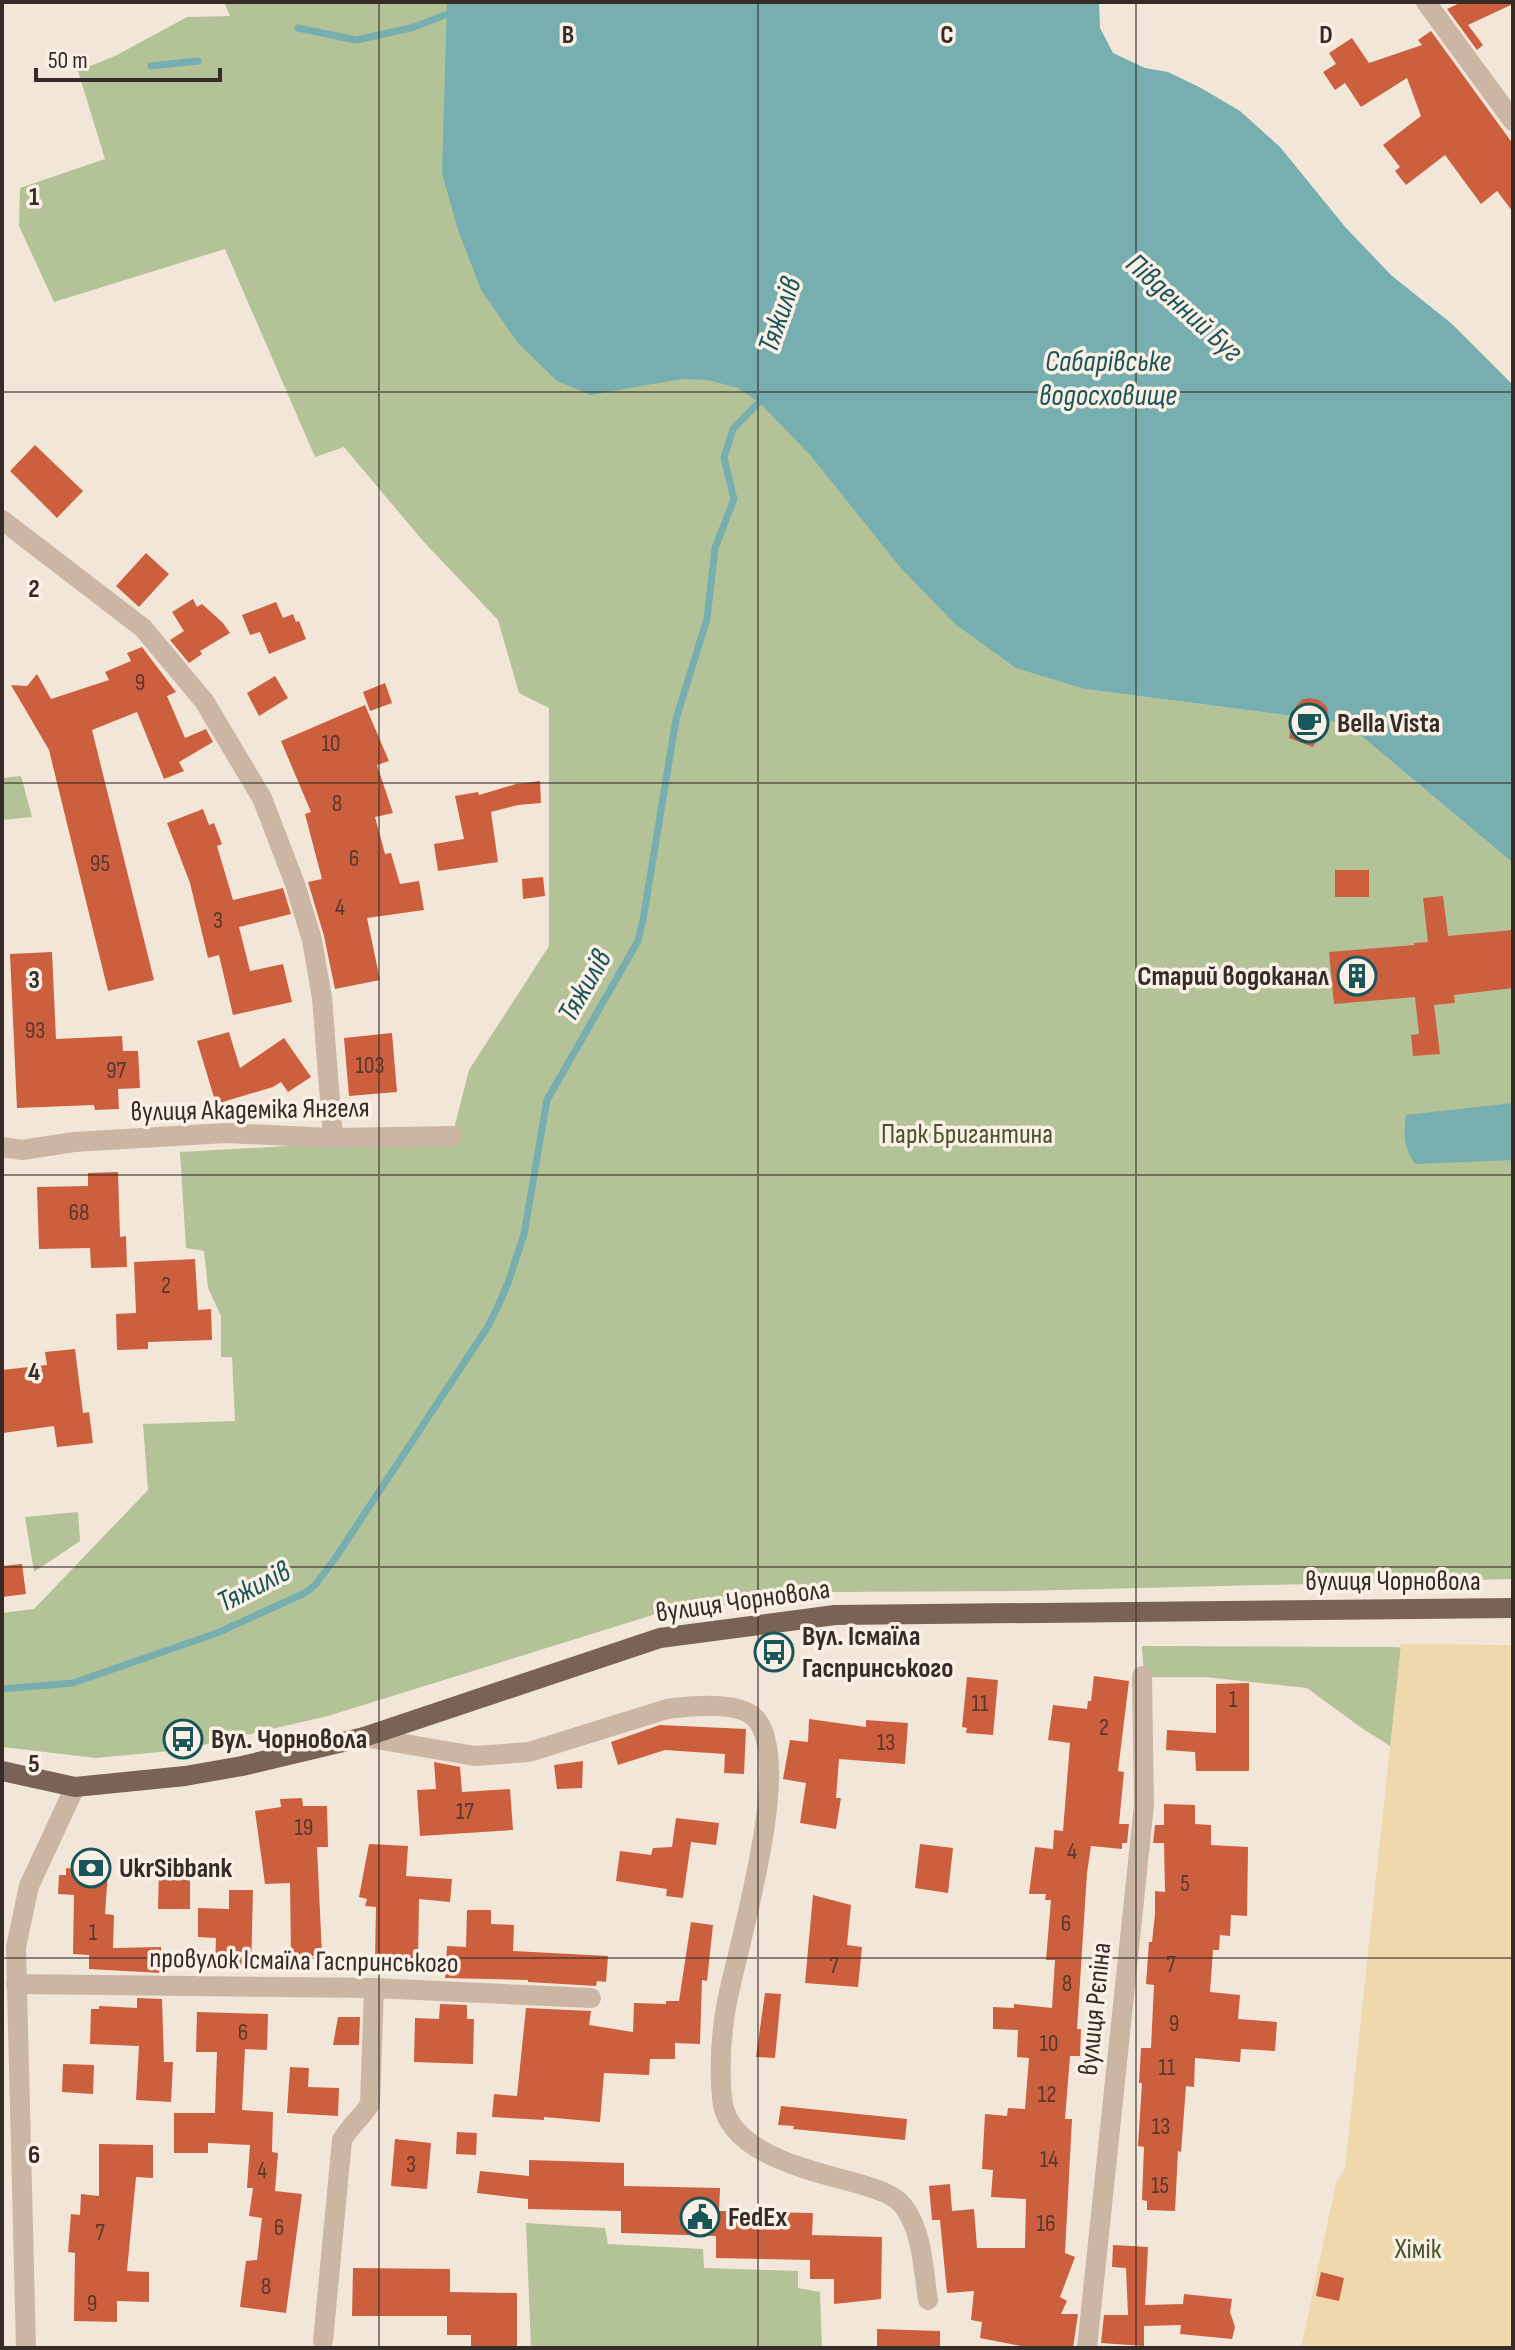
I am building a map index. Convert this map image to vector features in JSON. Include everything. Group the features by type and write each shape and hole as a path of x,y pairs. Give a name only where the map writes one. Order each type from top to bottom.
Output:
{"main road":[{"name":"вулиця Чорновола","path":"2,1771 75,1787 185,1776 242,1766 364,1737 660,1638 835,1615 1513,1608"}],"street":[{"path":"1426,2 1513,121"},
{"path":"2,520 143,628 204,701 262,798 295,884 312,940 322,998 333,1138"},
{"name":"вулиця Академіка Янгеля","path":"2,1147 22,1150 74,1142 226,1133 333,1138 452,1136"},
{"name":"вулиця Рєпіна","path":"1087,2348 1144,1805 1142,1676"},
{"path":"364,1737 475,1756 529,1752 667,1709 732,1707 755,1717 766,1738 770,1764 765,1834 726,2009 720,2059 722,2103 734,2130 760,2151 804,2168 880,2190 903,2204 917,2232 928,2300"},
{"path":"26,2348 16,1947 29,1886 75,1787"},
{"name":"провулок Ісмаїла Гаспринського","path":"16,1984 374,1988 591,1998"},
{"path":"323,2341 342,2140 349,2127 370,2104 374,1988"}],"green space":[{"name":"Парк Бригантина","path":"224,2 473,2 763,351 1085,689 1332,721 1359,734 1513,863 1513,1579 1020,1591 832,1592 656,1614 328,1716 181,1750 96,1758 2,1747 2,1613 34,1609 148,1490 143,1424 235,1421 232,1357 221,1357 221,1316 208,1288 204,1251 186,1248 180,1152 452,1137 469,1070 549,946 549,708 519,693 498,620 423,541 344,447 315,457 225,249 54,302 19,226 20,188 105,159 78,71 117,55 187,17 230,16"},
{"path":"21,776 32,817 2,820 2,778"},
{"path":"78,1512 80,1541 34,1572 25,1517"},
{"path":"1142,1646 1390,1647 1491,1652 1403,1754 1307,1688 1205,1677 1144,1677"},
{"path":"526,2223 605,2228 608,2244 703,2249 704,2268 798,2271 798,2288 820,2292 822,2348 531,2348"}],"sand":[{"name":"Хімік","path":"1401,1644 1513,1645 1513,2348 1301,2348 1336,2183 1345,2169"}],"water":[{"name":"Сабарівське водосховище","path":"447,2 1099,2 1100,28 1113,53 1145,68 1168,72 1240,111 1280,147 1346,228 1391,275 1452,324 1513,385 1513,863 1359,734 1332,721 1085,689 1016,668 955,624 900,567 811,456 761,404 738,388 708,380 681,379 591,395 557,381 518,343 481,290 457,227 442,173"},
{"path":"1513,1103 1513,1160 1415,1164 1411,1158 1405,1141 1406,1115"}],"building":[{"path":"1462,2 1513,4 1468,25 1483,45 1477,50 1447,9"},
{"path":"1431,31 1513,144 1513,212 1497,191 1481,204 1445,155 1406,185 1395,171 1400,167 1383,145 1421,116 1407,78 1361,107 1345,83 1335,90 1323,72 1336,64 1329,53 1352,38 1369,63 1422,45 1418,40"},
{"path":"35,445 83,491 57,518 10,471"},
{"path":"146,553 169,574 139,607 116,586"},
{"path":"193,599 197,607 202,604 230,633 200,651 202,654 189,663 170,640 184,631 172,612"},
{"path":"276,602 283,618 293,614 296,622 299,621 306,639 269,654 260,632 250,635 242,615"},
{"path":"142,647 176,692 167,696 185,738 206,729 213,742 179,762 184,771 164,779 137,712 92,730 154,980 108,991 49,750 11,685 27,686 37,674 51,699 109,680 105,672 131,661 127,653"},
{"path":"275,676 288,698 259,716 247,693"},
{"path":"385,683 392,703 370,711 363,692"},
{"name":"Bella Vista","path":"1311,698 1327,707 1328,718 1313,747 1289,738 1296,706 1303,699"},
{"path":"365,705 389,761 377,765 393,813 375,817 385,854 391,853 400,884 419,881 424,910 367,918 380,980 335,989 308,882 322,879 305,814 311,812 281,741"},
{"path":"540,781 541,803 491,812 498,862 438,871 434,844 464,839 455,796 478,792 479,795 516,784"},
{"path":"203,809 209,825 214,823 222,844 217,846 233,900 283,888 291,914 239,927 250,971 283,964 292,1002 233,1015 219,955 208,958 190,883 167,823"},
{"path":"1335,870 1369,870 1369,897 1335,897"},
{"path":"543,877 545,896 523,899 522,879"},
{"path":"1443,896 1448,936 1513,930 1513,988 1454,995 1455,1003 1434,1005 1440,1054 1413,1056 1411,1035 1419,1034 1415,997 1334,1004 1329,952 1428,942 1423,898"},
{"path":"52,952 56,1039 122,1036 123,1051 138,1051 140,1088 118,1089 119,1109 95,1110 94,1105 17,1108 10,954"},
{"path":"229,1032 240,1068 284,1038 311,1077 288,1092 281,1082 216,1104 197,1041"},
{"path":"392,1033 397,1092 349,1096 344,1038"},
{"path":"118,1172 120,1237 126,1236 127,1267 91,1268 90,1248 39,1249 37,1187 88,1186 88,1173"},
{"path":"195,1259 198,1310 211,1309 212,1340 148,1342 148,1349 117,1350 116,1314 136,1313 134,1262"},
{"path":"75,1349 83,1413 89,1412 93,1443 57,1447 54,1426 3,1433 2,1370 47,1365 45,1352"},
{"path":"22,1564 26,1594 2,1597 2,1566"},
{"path":"1094,1676 1129,1681 1118,1771 1124,1772 1119,1824 1129,1824 1127,1843 1122,1843 1122,1849 1091,1846 1087,1873 1077,2029 1081,2029 1080,2056 1070,2056 1065,2119 1072,2119 1065,2253 1075,2257 1060,2297 1067,2301 1061,2314 1078,2314 1073,2348 1031,2348 980,2338 982,2322 971,2320 974,2291 947,2293 940,2220 932,2220 929,2186 950,2184 952,2211 974,2209 977,2248 1025,2248 1026,2199 991,2197 993,2170 982,2169 985,2114 1007,2116 1008,2108 1025,2109 1029,2058 1017,2057 1018,2030 993,2029 993,2007 1014,2008 1014,2004 1052,2008 1055,1960 1046,1960 1051,1900 1045,1900 1046,1894 1029,1894 1035,1847 1053,1849 1054,1830 1063,1831 1070,1743 1048,1740 1053,1705 1087,1709"},
{"path":"967,1677 998,1680 993,1735 966,1733 967,1728 962,1727"},
{"path":"1249,1683 1249,1771 1196,1771 1195,1752 1166,1750 1167,1730 1216,1733 1216,1684"},
{"path":"809,1719 866,1727 866,1720 908,1723 905,1764 839,1759 836,1798 841,1798 836,1829 800,1823 806,1783 783,1779 790,1740 808,1742"},
{"path":"660,1725 746,1729 744,1774 724,1773 725,1754 665,1750 618,1765 611,1742"},
{"path":"583,1761 582,1788 557,1789 554,1765"},
{"path":"434,1762 460,1767 462,1792 510,1789 513,1830 420,1836 417,1790 436,1789"},
{"path":"302,1798 303,1806 327,1806 328,1847 317,1847 322,1956 291,1956 290,1883 265,1884 255,1811 281,1807 280,1799"},
{"path":"1164,1804 1195,1805 1195,1824 1211,1825 1211,1845 1248,1847 1247,1916 1231,1915 1230,1936 1220,1935 1219,1950 1213,1950 1210,1992 1240,1995 1238,2019 1277,2022 1275,2051 1241,2049 1240,2062 1195,2058 1194,2087 1186,2086 1175,2211 1147,2210 1147,2201 1142,2200 1144,2147 1138,2146 1141,2048 1151,2048 1154,1985 1146,1984 1149,1942 1152,1942 1155,1891 1165,1892 1164,1843 1153,1843 1155,1825 1164,1825"},
{"path":"676,1818 719,1823 716,1845 691,1842 683,1898 666,1896 667,1889 616,1881 620,1851 651,1855 653,1848 672,1847"},
{"path":"369,1844 408,1846 406,1876 452,1879 450,1902 419,1899 418,1960 375,1960 376,1907 365,1906 367,1899 359,1897"},
{"path":"920,1844 953,1848 948,1893 915,1888"},
{"path":"75,1855 109,1857 105,1914 114,1915 113,1948 161,1947 162,1973 89,1969 89,1955 73,1954 74,1895 58,1894 59,1875 66,1875 66,1868 75,1869"},
{"path":"159,1868 190,1868 190,1909 158,1909"},
{"path":"229,1890 253,1890 251,1971 215,1970 216,1938 198,1937 198,1908 229,1909"},
{"path":"813,1895 851,1905 847,1945 862,1947 858,1987 805,1983"},
{"path":"467,1910 491,1910 491,1924 514,1925 513,1951 608,1956 606,1982 597,1981 596,1986 445,1978 447,1946 466,1947"},
{"path":"691,1922 713,1925 707,1981 702,1980 700,2044 675,2043 675,2059 650,2059 649,2075 604,2073 600,2122 544,2117 544,2120 492,2117 494,2094 517,2096 526,2008 591,2011 589,2025 633,2032 634,2003 666,2004 666,2001 679,2001"},
{"path":"765,1993 781,1994 775,2058 756,2057"},
{"path":"137,1998 162,1999 164,2062 173,2062 171,2102 136,2100 139,2046 90,2044 91,2009 99,2009 99,2006 137,2008"},
{"path":"440,2004 467,2005 467,2019 474,2019 473,2064 414,2062 415,2018 439,2019"},
{"path":"197,2012 268,2014 267,2050 245,2049 242,2110 273,2112 272,2152 278,2153 275,2191 302,2194 286,2313 240,2307 246,2261 257,2260 262,2218 249,2216 253,2188 247,2188 250,2145 208,2143 208,2153 174,2153 174,2113 215,2113 217,2052 196,2052"},
{"path":"338,2017 360,2017 359,2045 333,2045"},
{"path":"63,2064 94,2065 93,2094 62,2092"},
{"path":"290,2067 309,2068 308,2087 339,2088 338,2116 287,2113"},
{"path":"781,2106 907,2119 905,2140 778,2125"},
{"path":"457,2132 477,2133 476,2155 456,2154"},
{"path":"395,2139 431,2143 427,2189 391,2186"},
{"path":"99,2144 153,2145 153,2178 136,2177 127,2271 149,2272 149,2302 117,2301 117,2322 74,2321 75,2253 68,2252 71,2214 80,2215 81,2194 99,2196"},
{"path":"529,2160 624,2163 624,2186 720,2188 719,2211 813,2213 812,2235 882,2237 881,2299 834,2304 834,2279 810,2279 810,2260 716,2258 716,2236 621,2233 621,2211 528,2209 528,2199 477,2193 480,2171 529,2176"},
{"path":"1113,2245 1148,2247 1145,2305 1183,2304 1184,2294 1232,2299 1230,2312 1235,2327 1232,2339 1180,2334 1181,2325 1144,2326 1144,2346 1101,2343 1104,2315 1128,2315 1126,2268 1112,2267"},
{"path":"353,2268 450,2269 450,2292 517,2293 517,2348 471,2348 471,2335 447,2335 447,2316 352,2316"},
{"path":"1321,2272 1344,2278 1339,2301 1316,2296"},
{"path":"877,2329 940,2331 940,2348 877,2348"}],"waterway":[{"path":"298,28 356,40 411,28 448,14 458,2"},
{"path":"151,66 198,61"},
{"name":"Тяжилів","path":"2,1689 73,1683 217,1633 305,1593 334,1560 487,1328 508,1283 524,1234 547,1100 638,941 676,719 707,619 715,548 734,499 724,458 733,429 764,397"}],"place":[{"name":"Bella Vista","path":"1309,723"},
{"name":"Старий водоканал","path":"1357,976"},
{"name":"Вул. Ісмаїла Гаспринського","path":"774,1652"},
{"name":"Вул. Чорновола","path":"183,1739"},
{"name":"UkrSibbank","path":"91,1868"},
{"name":"FedEx","path":"700,2217"}],"water label":[{"name":"Південний Буг","path":"1184,308"}]}
